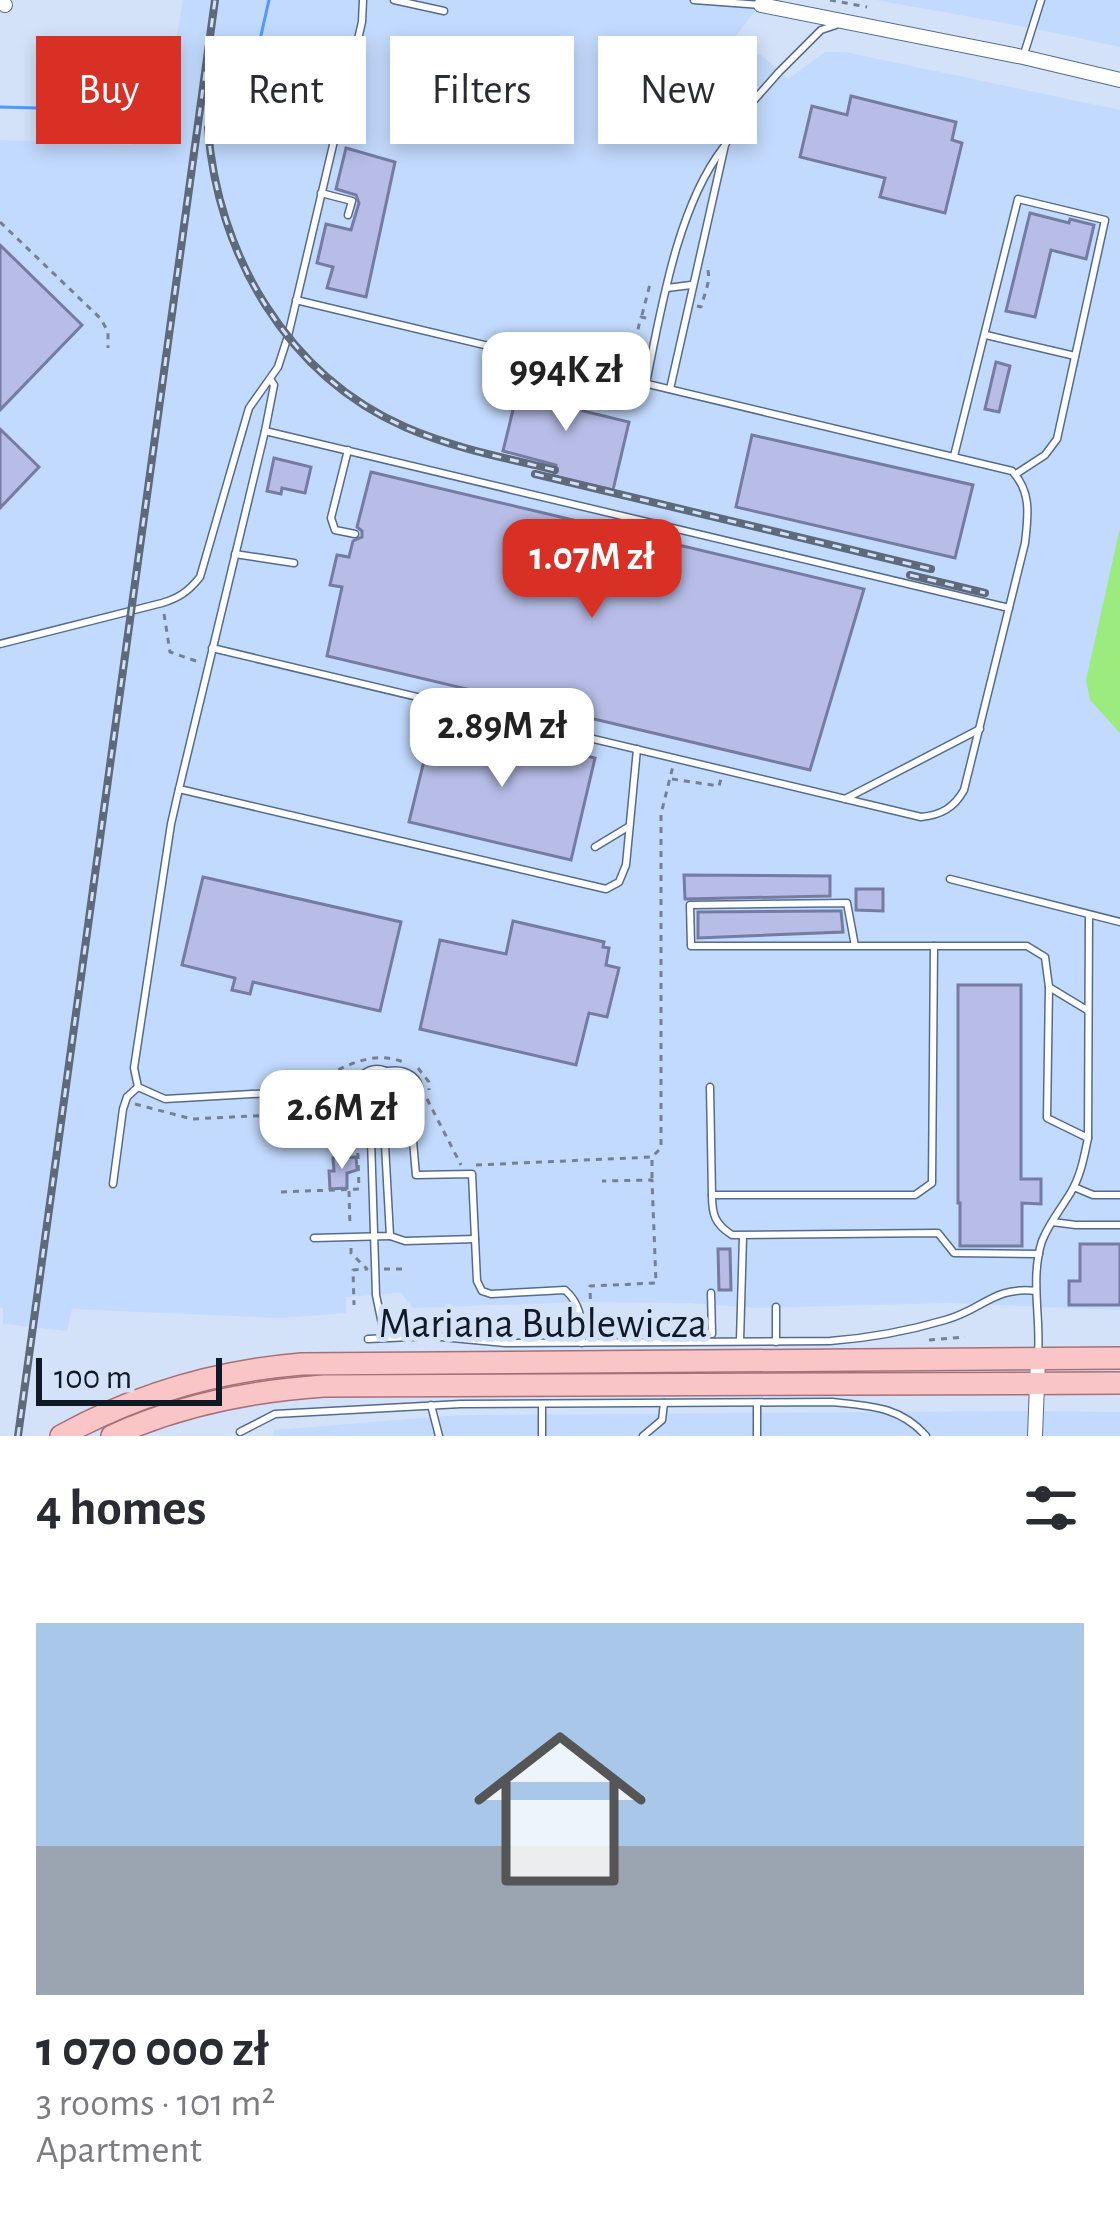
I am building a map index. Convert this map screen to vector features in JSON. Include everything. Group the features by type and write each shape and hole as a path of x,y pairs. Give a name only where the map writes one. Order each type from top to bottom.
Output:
{"main road":[{"name":"Mariana Bublewicza","path":"61,1436 117,1407 176,1385 302,1364 1120,1358"},
{"name":"Mariana Bublewicza","path":"112,1436 217,1400 324,1386 1120,1383"}],"street":[{"path":"761,5 810,8 843,22 1120,80"},
{"path":"1035,1436 1038,1359"}],"lane":[{"path":"0,644 162,604 191,589 206,563 249,408 283,354 362,22 363,0"},
{"path":"394,0 444,11"},
{"path":"694,0 761,5"},
{"path":"1023,57 1041,0"},
{"path":"646,383 680,238 707,169 748,107 797,51 821,30 843,22"},
{"path":"670,389 725,146"},
{"path":"321,193 352,201 348,215"},
{"path":"954,456 1018,200 1105,220 1057,439 1045,455 1016,475"},
{"path":"667,288 691,285"},
{"path":"212,647 921,818 958,802 980,729 1025,543 1026,493 1012,471 296,300"},
{"path":"986,335 1075,356"},
{"path":"138,1087 134,1068 171,824 266,431 274,385 270,379"},
{"path":"266,431 1009,608"},
{"path":"347,450 331,518 335,530 355,534"},
{"path":"235,554 294,563"},
{"path":"844,799 980,729"},
{"path":"179,789 606,889 619,882 626,865 637,749"},
{"path":"595,847 628,827"},
{"path":"950,879 1120,922"},
{"path":"855,946 847,904 690,905 691,946 855,946 934,946 1027,946 1045,957 1049,987 1047,1118 1088,1138"},
{"path":"1038,1359 1039,1254 1051,1222 1074,1187 1088,1138 1089,915"},
{"path":"712,1195 915,1196 932,1183 934,946"},
{"path":"1049,987 1088,1011"},
{"path":"375,1068 388,1071 409,1072 418,1082 418,1096 410,1107 370,1108 360,1100 358,1081 375,1068"},
{"path":"386,1107 398,1089 388,1071"},
{"path":"138,1087 165,1100 357,1088"},
{"path":"112,1184 123,1109 138,1087"},
{"path":"710,1087 712,1215 732,1235 938,1233 954,1253 1039,1254"},
{"path":"386,1107 390,1236"},
{"path":"410,1107 416,1175 472,1174 477,1281 482,1291 565,1290 580,1308 582,1343"},
{"path":"370,1108 377,1306 382,1324 391,1325 394,1337"},
{"path":"1074,1187 1093,1196 1120,1195"},
{"path":"1051,1222 1120,1225"},
{"path":"740,1342 742,1236"},
{"path":"314,1238 475,1239"},
{"path":"368,1339 830,1341 951,1319 1002,1292 1036,1291"},
{"path":"711,1293 712,1334"},
{"path":"776,1307 776,1342"},
{"path":"757,1402 757,1436"},
{"path":"240,1432 275,1414 431,1405 832,1402 892,1410 926,1436"},
{"path":"542,1403 542,1436"},
{"path":"643,1436 662,1420 664,1403"},
{"path":"431,1405 439,1436"}],"path":[{"path":"830,0 867,7"},
{"path":"0,222 101,319 108,332 108,348"},
{"path":"687,304 701,307 706,290 707,255 699,253"},
{"path":"635,341 650,284"},
{"path":"641,316 659,322"},
{"path":"164,613 170,652 200,662"},
{"path":"333,1080 332,1073 358,1059 393,1058 422,1070 429,1082 427,1099 460,1166 652,1157 661,1148 661,814 673,764"},
{"path":"670,778 718,786 725,779"},
{"path":"333,1100 333,1112"},
{"path":"135,1104 192,1118 346,1115 357,1126 358,1190 281,1192"},
{"path":"596,1335 591,1327 590,1286 656,1283 652,1157"},
{"path":"602,1181 652,1180"},
{"path":"349,1190 350,1226"},
{"path":"351,1248 367,1269 353,1270 354,1305"},
{"path":"382,1269 402,1269"},
{"path":"929,1342 965,1337"}],"shaded area":[{"path":"183,0 764,0 736,36 598,36 598,144 757,144 757,54 788,79 825,52 845,52 1120,110 1120,1310 950,1303 754,1308 585,1302 413,1308 401,1293 346,1297 346,1313 280,1318 72,1309 67,1331 3,1324 0,140 181,144 181,36 177,36"},
{"path":"876,0 1120,0 1120,47 1032,28"},
{"path":"1120,1412 1120,1436 273,1436 274,1430 459,1415"}],"green space":[{"path":"1120,528 1120,733 1090,700 1086,680"}],"building":[{"path":"851,96 956,122 952,140 962,143 945,213 880,197 885,178 800,157 812,106 847,115"},
{"path":"346,148 395,162 366,297 327,288 333,267 317,263 326,224 351,230 359,203 356,195 336,189"},
{"path":"1030,213 1094,225 1086,259 1051,250 1035,317 1006,311"},
{"path":"0,245 82,325 0,410"},
{"path":"996,362 1010,366 999,412 985,409"},
{"path":"521,377 587,393 583,411 629,422 613,490 554,476 556,465 503,451"},
{"path":"0,429 39,467 0,508"},
{"path":"752,435 973,485 955,558 736,507"},
{"path":"274,458 311,467 305,493 282,488 281,494 267,491"},
{"path":"371,472 864,589 810,770 327,656 342,587 330,585 337,555 349,557 353,541 362,537 357,527"},
{"path":"434,720 595,758 571,860 409,822"},
{"path":"684,875 830,876 830,896 685,899"},
{"path":"203,877 401,922 380,1011 253,982 250,994 232,990 235,978 182,965"},
{"path":"856,889 883,889 883,911 856,910"},
{"path":"841,911 843,932 698,938 698,912"},
{"path":"513,921 604,942 603,947 609,948 606,965 619,968 607,1017 589,1013 576,1065 420,1029 440,940 506,954"},
{"path":"958,985 1021,985 1021,1179 1041,1179 1041,1204 1022,1203 1022,1246 960,1246"},
{"path":"356,1157 357,1170 347,1173 347,1188 330,1189 333,1158"},
{"path":"1080,1244 1120,1244 1120,1305 1069,1305 1069,1281 1080,1281"},
{"path":"718,1249 730,1249 731,1290 719,1290"}],"waterway":[{"path":"261,36 269,0"},
{"path":"0,107 36,108"}],"railway":[{"path":"18,1436 215,0"},
{"path":"210,144 226,221 243,264 293,343 326,376 405,427 460,447 555,470"},
{"path":"535,474 931,569"},
{"path":"910,575 985,593"}]}
